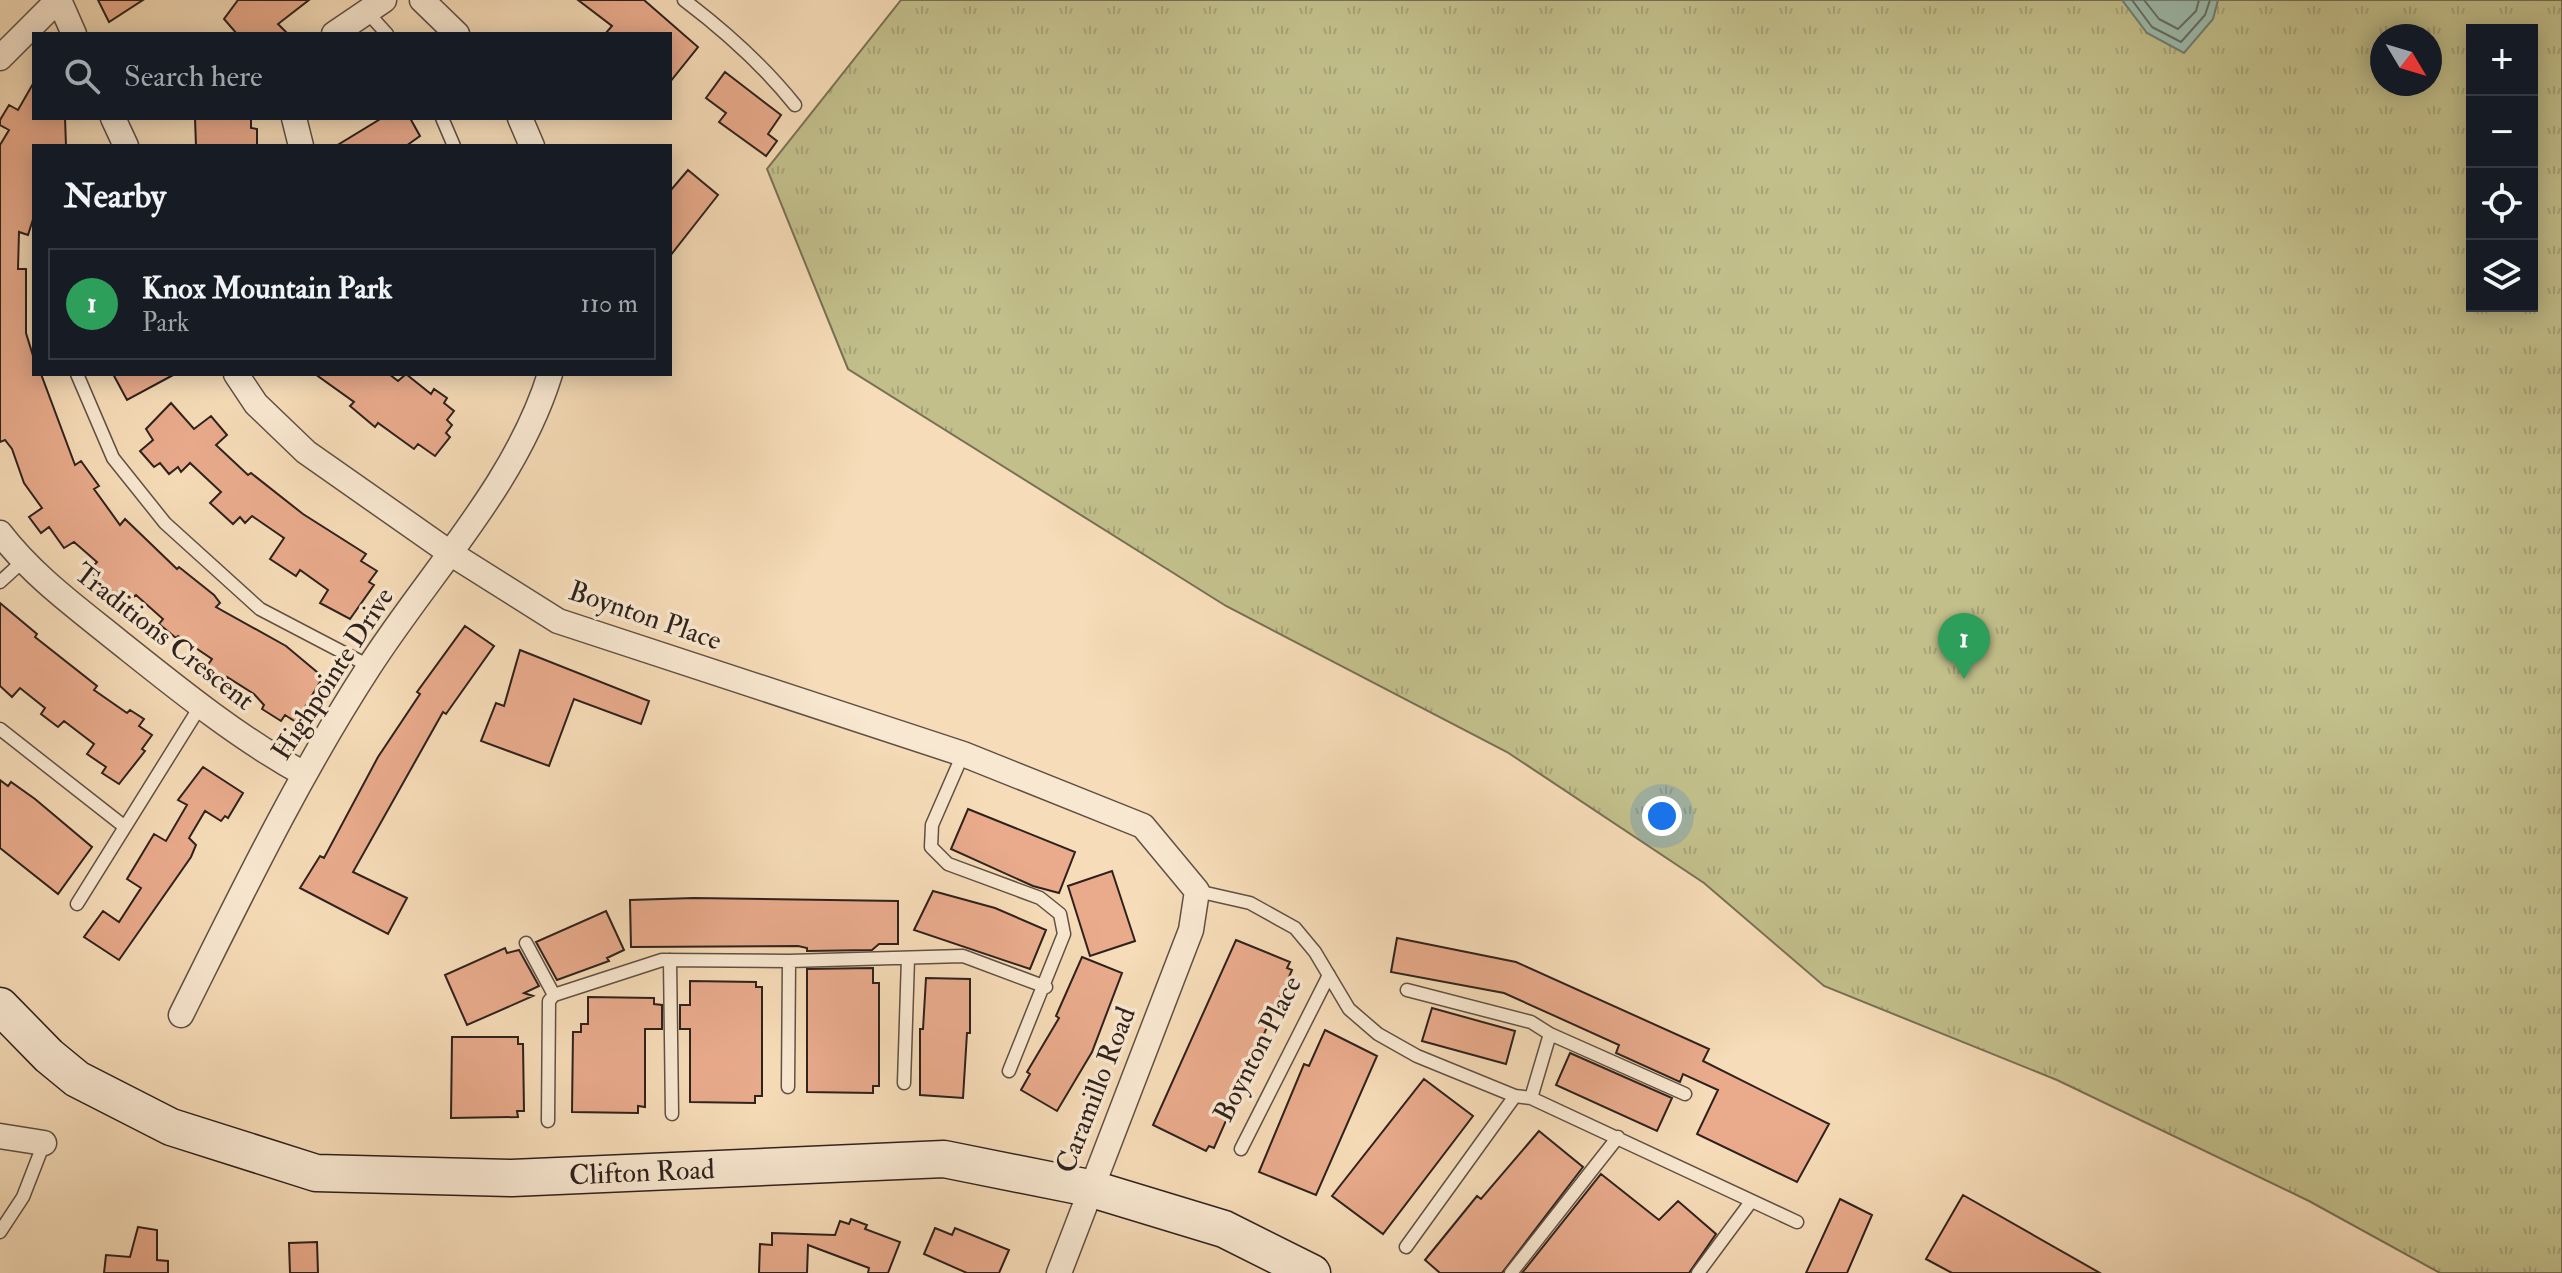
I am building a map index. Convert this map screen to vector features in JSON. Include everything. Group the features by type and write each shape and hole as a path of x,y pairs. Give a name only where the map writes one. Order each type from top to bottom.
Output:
{"main road":[{"name":"Clifton Road","path":"0,1006 49,1056 77,1079 171,1127 316,1173 512,1178 944,1159 1089,1188 1224,1229 1312,1273"}],"street":[{"path":"0,58 59,0 73,32"},
{"path":"422,0 455,32"},
{"path":"337,32 376,6"},
{"path":"114,120 125,144"},
{"path":"294,120 300,144"},
{"path":"521,120 531,144"},
{"name":"Boynton Place","path":"237,376 256,404 306,452 450,553 558,621 963,754 1143,826 1197,891"},
{"name":"Highpointe Drive","path":"181,1015 304,774 369,666 450,553 520,444 549,376"},
{"name":"Traditions Crescent","path":"0,533 22,562 201,705 271,755 304,774"},
{"name":"Caramillo Road","path":"1059,1273 1089,1188 1191,930 1197,891"},
{"path":"0,1136 44,1143"}],"lane":[{"path":"684,0 718,25 773,78 795,105"},
{"path":"376,6 386,32"},
{"path":"443,120 453,144"},
{"path":"78,376 113,458 165,523 260,609 369,666"},
{"path":"0,582 22,562"},
{"path":"77,904 201,705"},
{"path":"0,729 125,827"},
{"path":"963,754 932,825 931,847 948,864 1040,898 1060,914 1064,934 1046,987 1009,1071"},
{"name":"Boynton Place","path":"1197,891 1250,903 1295,928 1349,1009 1378,1034 1417,1056 1515,1096 1531,1098 1618,1137 1750,1203 1797,1222"},
{"path":"526,943 554,995"},
{"path":"548,1121 549,1001 554,995 662,960 789,961 963,956 1046,987"},
{"path":"904,1083 908,958"},
{"path":"670,960 672,1114"},
{"path":"788,1087 789,961"},
{"name":"Boynton Place","path":"1241,1149 1329,975"},
{"path":"1407,990 1531,1022 1550,1034 1685,1094"},
{"path":"1531,1098 1550,1034"},
{"path":"1406,1247 1515,1096"},
{"path":"1511,1273 1618,1137"},
{"path":"0,1232 23,1197 44,1143"},
{"path":"1698,1273 1750,1203"}],"green space":[{"path":"901,0 2562,0 2562,1273 2440,1273 2309,1201 2057,1080 1824,986 1704,883 1507,752 1226,606 848,369 767,169"}],"water":[{"path":"2122,0 2218,0 2213,19 2184,53 2147,33"}],"building":[{"path":"98,0 143,0 109,22"},
{"path":"238,0 309,0 278,24 286,32 235,32 224,19"},
{"path":"578,0 644,0 698,47 672,80 672,32 607,32 612,26"},
{"path":"725,72 781,115 768,134 777,141 766,156 719,122 726,113 706,98"},
{"path":"32,86 32,120 65,120 66,144 32,144 32,222 28,235 19,232 18,269 26,269 26,333 32,352 32,376 42,376 75,465 81,461 99,486 94,489 120,525 125,519 177,569 179,567 214,595 220,603 216,607 286,646 323,677 296,722 285,715 281,721 262,709 264,705 254,694 227,677 224,682 205,669 212,659 159,624 163,619 136,595 125,604 89,571 97,562 74,542 64,548 49,527 41,533 29,517 42,508 24,483 12,449 5,440 0,442 0,145 9,130 0,125 0,120 9,105 18,110"},
{"path":"195,120 251,120 251,128 257,129 257,144 196,144"},
{"path":"379,120 411,120 420,136 409,144 339,144"},
{"path":"688,170 718,195 672,253 672,189"},
{"path":"114,376 171,376 127,400"},
{"path":"318,376 392,376 398,381 408,376 431,394 434,389 447,398 444,403 454,411 447,420 452,425 446,433 450,437 435,456 418,444 414,449 378,423 375,427 350,406 354,402"},
{"path":"171,403 194,429 211,416 227,435 216,445 248,475 251,473 303,514 366,554 361,561 377,571 369,582 374,585 350,619 320,603 328,590 300,570 296,576 270,559 284,538 252,516 245,523 240,517 233,524 210,503 221,492 190,463 181,472 178,467 169,474 160,463 154,467 140,451 153,440 146,429"},
{"path":"0,603 37,634 35,637 97,686 94,690 127,713 130,710 144,719 139,726 152,735 142,749 145,751 119,784 102,773 106,767 87,754 94,744 64,721 58,727 41,714 45,708 20,688 12,697 0,686"},
{"path":"465,626 494,646 446,714 443,712 353,872 407,898 388,934 300,888 320,856 324,858 378,757 420,694 417,692"},
{"path":"520,650 649,701 641,724 574,699 549,766 481,741 496,703 504,706"},
{"path":"203,767 243,793 228,818 225,816 221,821 205,811 189,838 196,845 191,857 119,960 84,937 103,911 119,922 141,888 127,879 154,834 166,841 187,805 178,800"},
{"path":"0,780 8,786 11,782 35,799 92,847 58,894 0,848"},
{"path":"968,809 1075,852 1059,893 1033,886 951,849"},
{"path":"1112,871 1135,941 1090,956 1068,886"},
{"path":"933,891 995,908 1046,930 1030,969 914,930"},
{"path":"630,900 898,901 898,944 879,944 872,950 807,951 807,948 798,946 631,947"},
{"path":"606,911 624,950 607,958 609,961 557,980 536,942"},
{"path":"1397,938 1516,962 1709,1049 1703,1061 1829,1124 1797,1182 1697,1134 1718,1090 1683,1074 1680,1082 1616,1053 1619,1045 1504,993 1391,972"},
{"path":"1236,940 1290,962 1287,968 1292,970 1214,1148 1209,1146 1206,1151 1153,1125"},
{"path":"505,948 507,953 519,950 539,986 524,993 533,996 467,1025 445,975"},
{"path":"1082,957 1122,973 1092,1052 1057,1111 1021,1090 1030,1074 1027,1072 1059,1018 1056,1016"},
{"path":"873,968 873,983 879,983 879,1086 873,1086 873,1093 807,1092 807,969"},
{"path":"926,978 970,979 970,1033 967,1033 963,1098 920,1095 920,1029 923,1029"},
{"path":"690,981 756,982 756,987 762,987 762,1096 755,1096 755,1103 690,1102 690,1029 680,1029 680,1005 690,1005"},
{"path":"588,997 654,998 654,1004 662,1005 662,1029 645,1029 645,1107 638,1106 638,1113 572,1112 573,1032 581,1032 581,1024 588,1024"},
{"path":"1432,1008 1515,1031 1506,1064 1422,1041"},
{"path":"1325,1030 1377,1056 1316,1195 1259,1172 1304,1064 1309,1066"},
{"path":"452,1037 518,1037 518,1044 523,1044 524,1111 517,1111 518,1117 451,1118"},
{"path":"1570,1053 1672,1098 1657,1131 1556,1085"},
{"path":"1424,1079 1473,1116 1383,1234 1332,1196"},
{"path":"1539,1131 1583,1167 1502,1273 1440,1273 1425,1260 1477,1196 1481,1199"},
{"path":"1601,1174 1659,1220 1678,1201 1716,1234 1689,1273 1522,1273"},
{"path":"1963,1195 2100,1273 1952,1273 1926,1259"},
{"path":"1840,1199 1872,1215 1847,1273 1806,1273"},
{"path":"851,1219 867,1225 865,1229 900,1242 888,1273 868,1273 869,1268 808,1245 807,1273 759,1273 760,1244 772,1245 772,1233 835,1235 840,1221 849,1224"},
{"path":"138,1227 157,1230 157,1260 168,1261 168,1273 104,1273 106,1255 130,1257"},
{"path":"935,1228 952,1235 955,1228 1009,1250 999,1273 967,1273 924,1254"},
{"path":"317,1242 318,1273 290,1273 289,1243"}],"place":[{"name":"Knox Mountain Park","path":"1964,679"}]}
